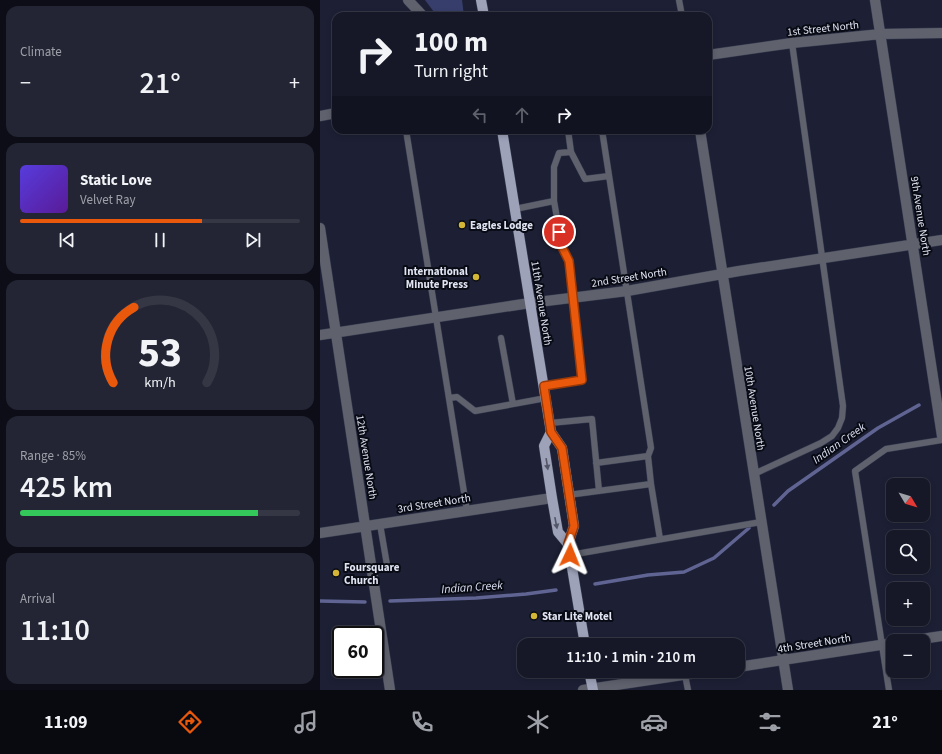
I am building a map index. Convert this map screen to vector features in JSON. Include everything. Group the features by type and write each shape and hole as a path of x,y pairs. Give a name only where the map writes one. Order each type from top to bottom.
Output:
{"main road":[{"path":"481,0 483,12"},
{"name":"11th Avenue North","path":"503,134 550,427 562,448 568,496 574,526 568,544 584,638"},
{"name":"11th Avenue North","path":"550,427 544,446 558,532 568,544"},
{"path":"589,678 589,689"}],"street":[{"path":"408,0 419,12"},
{"name":"9th Avenue North","path":"875,0 942,436"},
{"name":"1st Street North","path":"712,54 792,43 881,34 942,33"},
{"path":"320,116 332,114"},
{"name":"10th Avenue North","path":"701,134 788,690"},
{"name":"12th Avenue North","path":"320,228 390,690"},
{"name":"2nd Street North","path":"320,335 530,303 627,291 722,274 942,240"},
{"name":"3rd Street North","path":"320,533 552,498"},
{"path":"930,638 942,636"},
{"name":"4th Street North","path":"745,666 886,644"},
{"path":"589,689 659,678"}],"lane":[{"path":"679,0 681,12"},
{"path":"754,474 821,443 832,436 838,428 842,418 843,406 792,43"},
{"path":"407,134 467,510"},
{"path":"569,134 571,152 586,179 609,176"},
{"path":"603,134 651,448 648,456 660,539"},
{"path":"544,386 582,380 569,261 562,247 554,201 554,167 559,154 571,152"},
{"path":"515,209 554,201"},
{"path":"501,338 513,404"},
{"path":"449,398 457,397 475,411 546,398"},
{"path":"550,427 592,418 600,491"},
{"path":"889,690 855,471 886,449 942,440"},
{"path":"596,463 648,456"},
{"path":"568,496 651,484"},
{"path":"570,555 761,522"},
{"path":"380,524 387,565"},
{"path":"686,678 688,690"}],"shaded area":[{"path":"425,0 462,0 464,12 434,12"}],"waterway":[{"name":"Indian Creek","path":"774,505 788,491 878,428 919,405"},
{"name":"Indian Creek","path":"595,584 648,575 684,572 714,558 749,528"},
{"name":"Indian Creek","path":"390,601 476,598 556,590"},
{"name":"Indian Creek","path":"320,601 365,602"}],"place":[{"name":"Eagles Lodge","path":"462,225"},
{"name":"International Minute Press","path":"476,277"},
{"name":"Foursquare Church","path":"336,573"},
{"name":"Star Lite Motel","path":"534,616"}],"route":[{"path":"559,232 562,247 569,261 582,380 544,386 551,432 562,448 568,496 574,526 568,544 570,555"}]}
